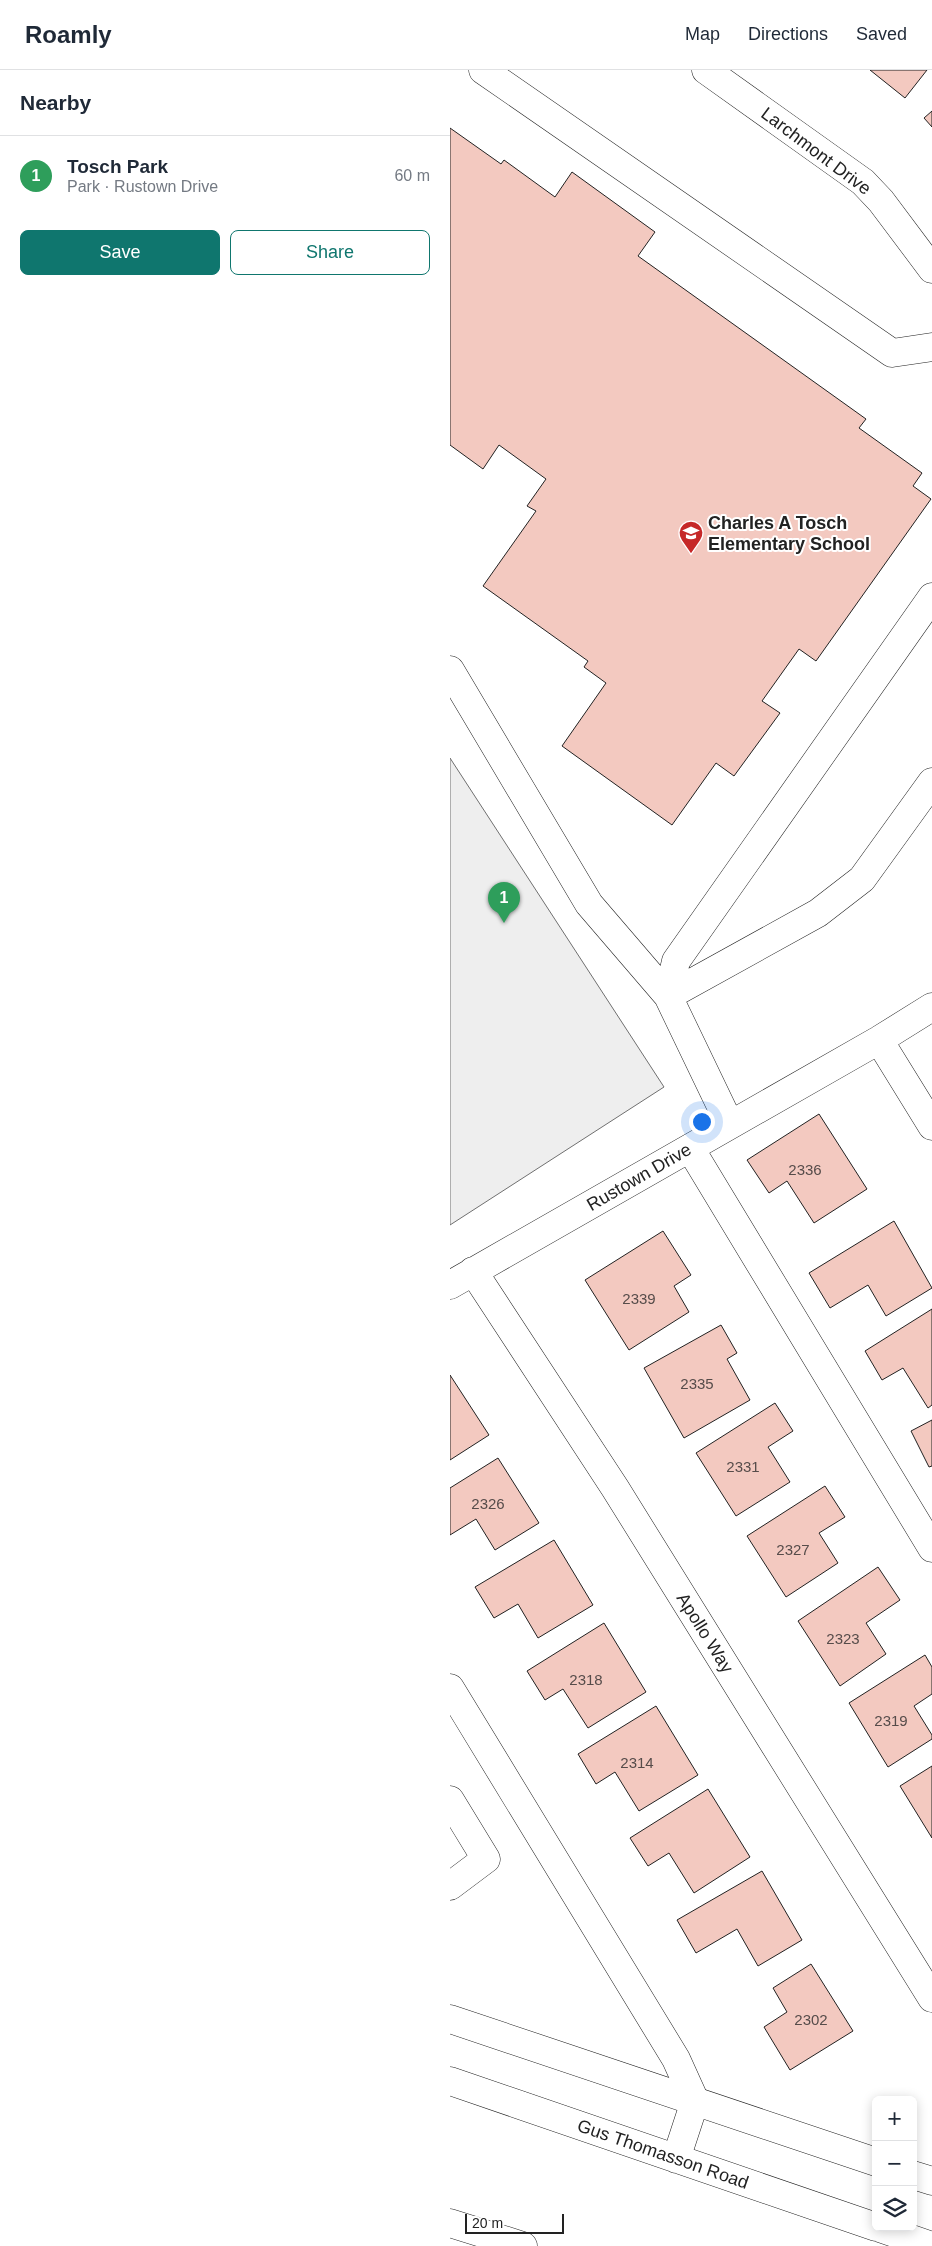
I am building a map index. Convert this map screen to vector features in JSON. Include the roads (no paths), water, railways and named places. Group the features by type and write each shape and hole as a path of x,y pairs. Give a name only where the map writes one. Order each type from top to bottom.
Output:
{"street":[{"path":"483,70 892,353 932,347"},
{"name":"Larchmont Drive","path":"706,70 863,182 881,201 932,269"},
{"path":"668,996 676,961 932,597"},
{"path":"450,670 589,904 668,996 730,1125"},
{"path":"668,996 818,913 862,879 932,782"},
{"name":"Rustown Drive","path":"450,1286 473,1271 879,1040 932,1007"},
{"path":"879,1040 932,1126"},
{"path":"690,1148 932,1548"},
{"name":"Apollo Way","path":"473,1271 615,1488 932,1998"},
{"path":"450,1688 676,2059 695,2101 676,2159"},
{"path":"450,1800 486,1860 450,1886"},
{"path":"450,2019 872,2161"},
{"name":"Gus Thomasson Road","path":"451,2083 872,2226"},
{"path":"917,2175 932,2181"},
{"path":"450,2223 523,2246"},
{"name":"Gus Thomasson Road","path":"888,2231 932,2246"}],"place":[{"name":"Charles A Tosch Elementary School","path":"691,554"},
{"name":"Tosch Park","path":"504,923"}]}
